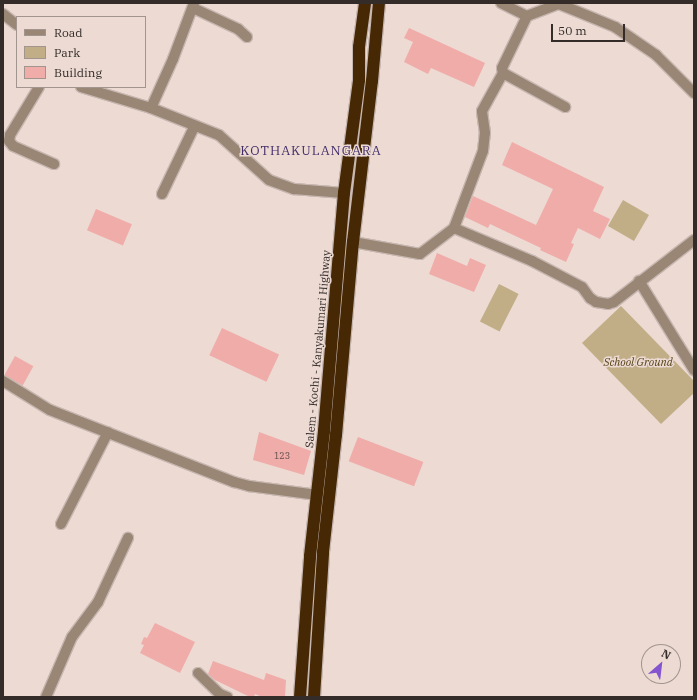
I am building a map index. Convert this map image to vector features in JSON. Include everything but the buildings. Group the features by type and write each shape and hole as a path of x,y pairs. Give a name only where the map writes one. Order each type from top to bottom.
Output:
{"highway":[{"name":"Salem - Kochi - Kanyakumari Highway","path":"300,697 310,556 344,193 359,80 359,47 365,3"},
{"path":"314,697 322,552 336,435 353,242 372,81 379,3"}],"street":[{"path":"501,3 527,16"},
{"path":"353,242 420,254 454,228 483,151 485,133 482,111 502,73 502,68 527,16 558,4 615,27 656,55 694,93"},
{"path":"151,108 173,59 194,6 238,29 247,37"},
{"path":"3,14 16,24"},
{"path":"502,73 565,107"},
{"path":"38,88 10,135 9,141 13,146 54,164"},
{"path":"84,88 151,108 219,135 269,180 294,189 344,193"},
{"path":"162,194 195,125"},
{"path":"454,228 532,261 582,287 590,298 602,304 614,302 639,281 681,252 694,240"},
{"path":"639,281 694,370"},
{"path":"3,380 50,410 241,484 316,495"},
{"path":"61,524 108,432"},
{"path":"46,697 72,637 98,602 128,538"},
{"path":"198,673 220,694 227,697"}],"green space":[{"path":"623,200 649,215 634,241 608,226"},
{"path":"499,284 519,294 500,331 480,321"},
{"name":"School Ground","path":"621,306 694,381 694,393 661,424 582,343"}],"district":[{"name":"KOTHAKULANGARA","path":"311,151"}]}
